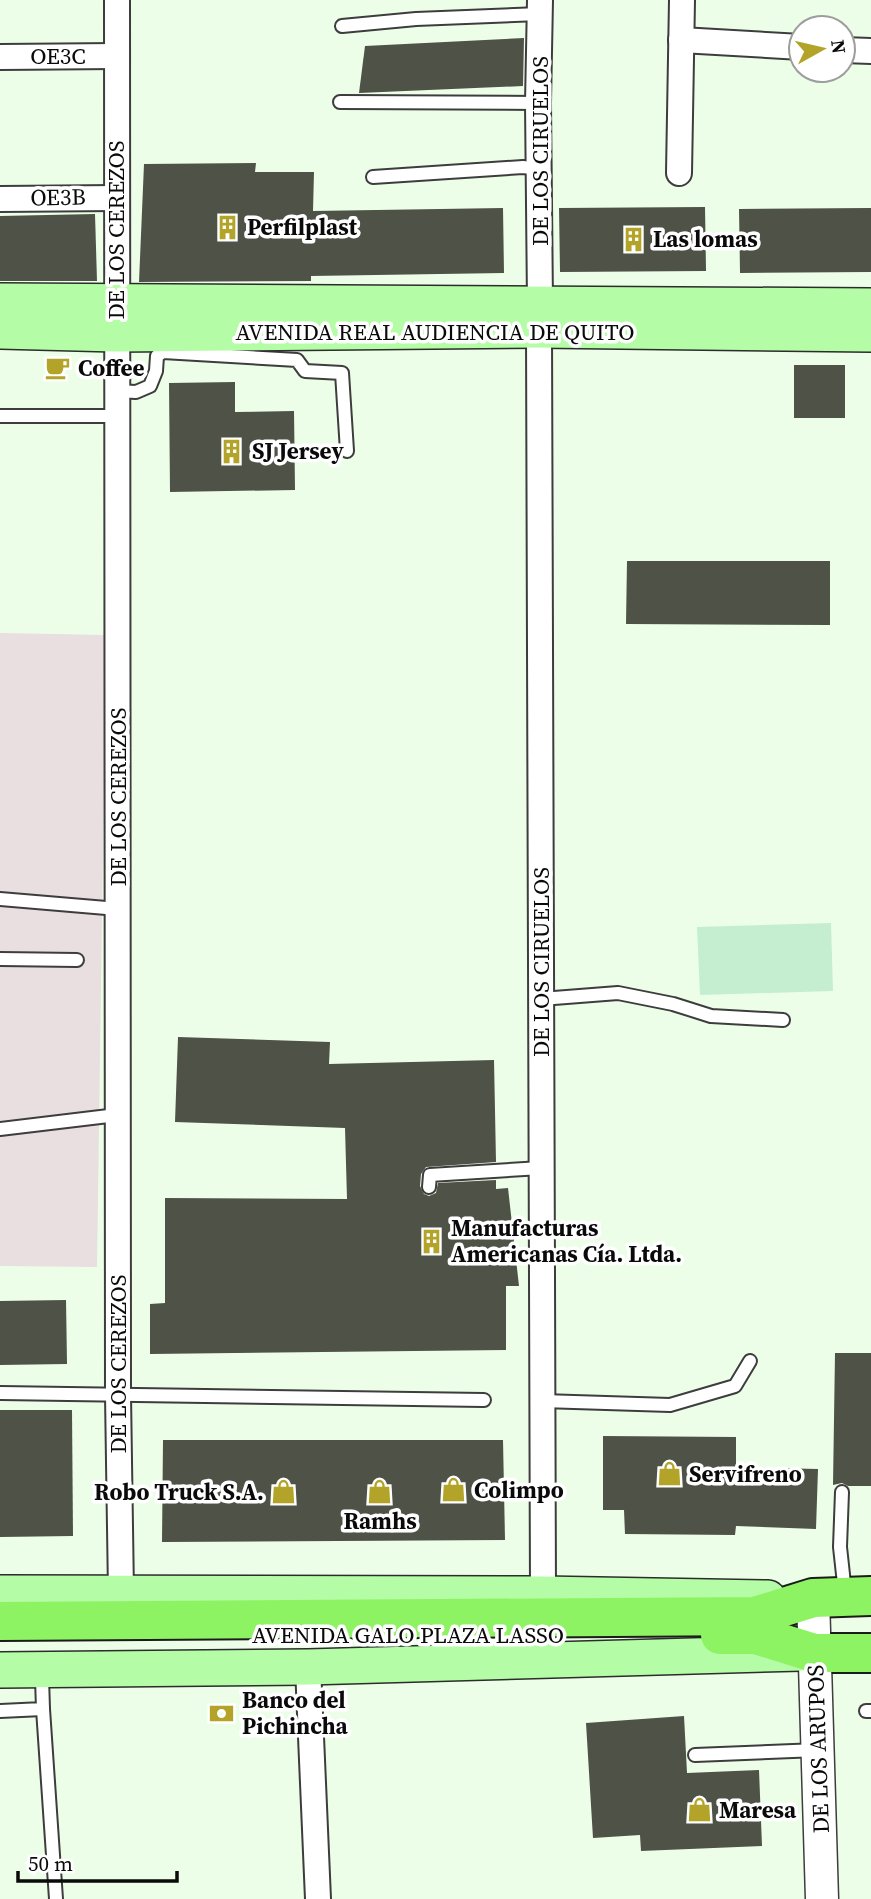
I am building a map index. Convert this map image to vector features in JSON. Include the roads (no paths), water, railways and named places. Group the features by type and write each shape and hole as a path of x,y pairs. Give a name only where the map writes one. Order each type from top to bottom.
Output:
{"main road":[{"name":"AVENIDA REAL AUDIENCIA DE QUITO","path":"0,301 116,318"},
{"name":"AVENIDA REAL AUDIENCIA DE QUITO","path":"0,331 116,318 539,316 871,306"},
{"name":"AVENIDA REAL AUDIENCIA DE QUITO","path":"539,316 871,334"},
{"name":"AVENIDA GALO PLAZA LASSO","path":"0,1593 843,1597"},
{"name":"AVENIDA GALO PLAZA LASSO","path":"0,1621 755,1616 843,1597"},
{"name":"AVENIDA GALO PLAZA LASSO","path":"0,1639 429,1634 756,1635 814,1653"},
{"name":"AVENIDA GALO PLAZA LASSO","path":"0,1671 308,1667 871,1653"}],"street":[{"name":"DE LOS CEREZOS","path":"117,0 117,1115 121,1593"},
{"path":"679,173 682,0"},
{"name":"DE LOS CIRUELOS","path":"540,7 538,103 543,1594"},
{"path":"681,40 787,46"},
{"name":"OE3C","path":"0,57 117,56"},
{"name":"OE3B","path":"0,198 116,198"},
{"name":"DE LOS ARUPOS","path":"822,1899 814,1653 843,1597"},
{"path":"308,1667 318,1899"}],"lane":[{"path":"342,26 540,7"},
{"path":"340,102 538,103"},
{"path":"373,177 523,167 539,169"},
{"path":"116,391 136,392 150,386 156,371 157,356 163,352 297,360 305,371 342,373 347,450"},
{"path":"0,416 116,416"},
{"path":"0,899 118,909"},
{"path":"0,959 77,960"},
{"path":"541,999 618,993 673,1004 711,1016 783,1020"},
{"path":"0,1129 117,1115"},
{"path":"429,1187 430,1175 541,1168"},
{"path":"542,1401 670,1405 735,1386 750,1361"},
{"path":"0,1392 484,1400"},
{"path":"842,1492 840,1547 843,1597"},
{"path":"44,1670 43,1709 56,1899"},
{"path":"0,1711 43,1709"},
{"path":"695,1755 818,1750"}],"place":[{"name":"Perfilplast","path":"227,227"},
{"name":"Las lomas","path":"633,239"},
{"name":"Coffee","path":"58,368"},
{"name":"SJ Jersey","path":"232,451"},
{"name":"Manufacturas Americanas Cía. Ltda.","path":"431,1241"},
{"name":"Servifreno","path":"669,1474"},
{"name":"Colimpo","path":"454,1490"},
{"name":"Ramhs","path":"380,1491"},
{"name":"Robo Truck S.A.","path":"284,1492"},
{"name":"Banco del Pichincha","path":"222,1713"},
{"name":"Maresa","path":"699,1810"}]}
